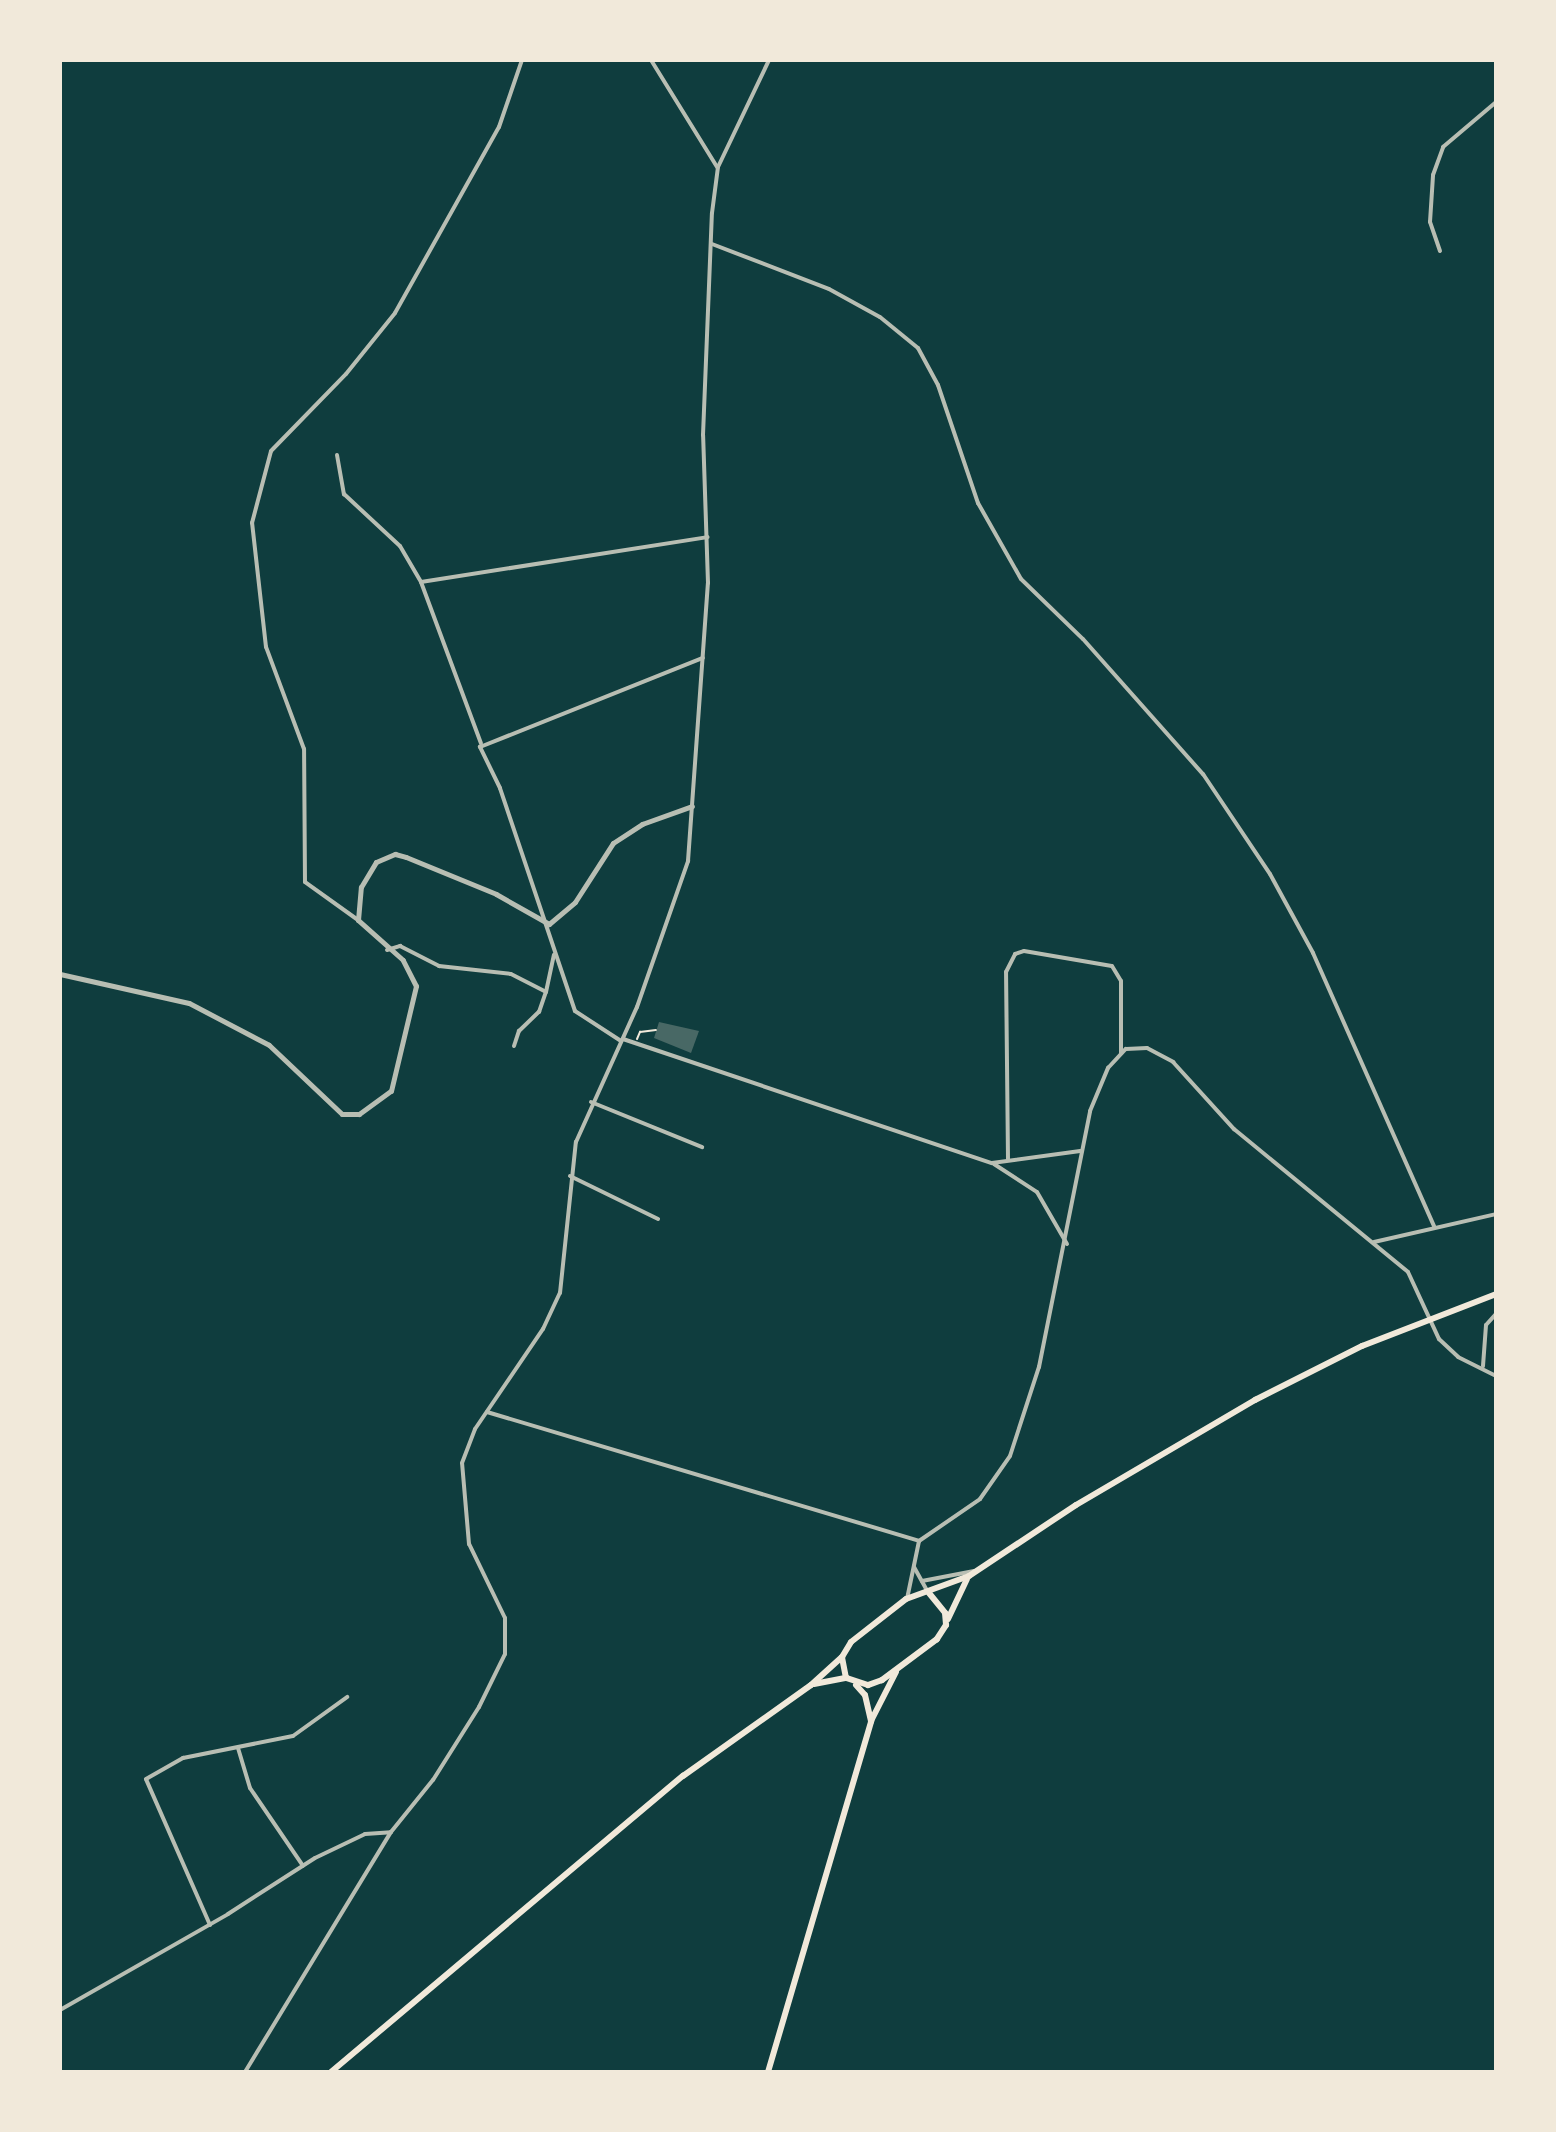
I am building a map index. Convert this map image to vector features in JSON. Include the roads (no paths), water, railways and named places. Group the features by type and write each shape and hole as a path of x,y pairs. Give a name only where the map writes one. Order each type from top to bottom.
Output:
{"main road":[{"path":"331,2072 683,1776 811,1685 842,1657 864,1630 906,1599 969,1576 1185,1439 1255,1400 1362,1346 1496,1294"},
{"path":"856,1684 868,1685 898,1668 937,1639 946,1625 957,1593 969,1576"},
{"path":"929,1593 941,1602 946,1625"},
{"path":"842,1657 846,1678"},
{"path":"768,2072 871,1721 898,1668"},
{"path":"811,1685 846,1678 865,1695 871,1721"}],"street":[{"path":"60,974 189,1003 269,1045 342,1114 371,1109 391,1091 416,986 403,960 387,950 358,920 305,882 304,749 266,647 252,523 271,451 346,374 395,313 499,127 522,60"},
{"path":"651,60 718,167"},
{"path":"245,2072 391,1832 433,1780 505,1654 505,1618 469,1544 461,1499 467,1447 543,1329 560,1293 576,1142 591,1102 622,1040 688,861 703,658 707,537 703,435 718,167 769,60"},
{"path":"1440,251 1430,222 1433,175 1443,147 1496,102"},
{"path":"712,244 829,289 880,317 918,348 938,385 978,503 1021,579 1083,639 1203,774 1270,874 1313,953 1434,1226"},
{"path":"337,455 344,494 400,546 421,582 549,924 555,953 575,1011 622,1040 992,1163 1037,1192 1067,1244"},
{"path":"421,582 707,537"},
{"path":"481,743 703,658"},
{"path":"549,924 575,902 613,843 642,824 692,806"},
{"path":"358,920 361,887 370,869 395,854 496,894 549,924"},
{"path":"387,950 400,946 439,966 511,974 546,992"},
{"path":"906,1599 919,1541 980,1499 1010,1456 1039,1367 1067,1244 1080,1151 1101,1081 1121,1053 1121,981 1112,966 1024,951 1015,954 1006,972 1008,1159"},
{"path":"514,1046 519,1031 539,1012 555,953"},
{"path":"1121,1053 1147,1048 1166,1056 1234,1129 1408,1272 1439,1339 1458,1357 1483,1366 1496,1376"},
{"path":"591,1102 702,1147"},
{"path":"992,1163 1080,1151"},
{"path":"570,1176 658,1219"},
{"path":"1374,1242 1496,1214"},
{"path":"1483,1366 1486,1325 1496,1314"},
{"path":"487,1412 919,1541"},
{"path":"914,1566 929,1593"},
{"path":"922,1581 944,1581 983,1567"},
{"path":"210,1925 146,1779 183,1758 293,1736 347,1697"},
{"path":"238,1748 250,1788 303,1866"},
{"path":"60,2010 210,1925 303,1866 365,1834 391,1832"}]}
